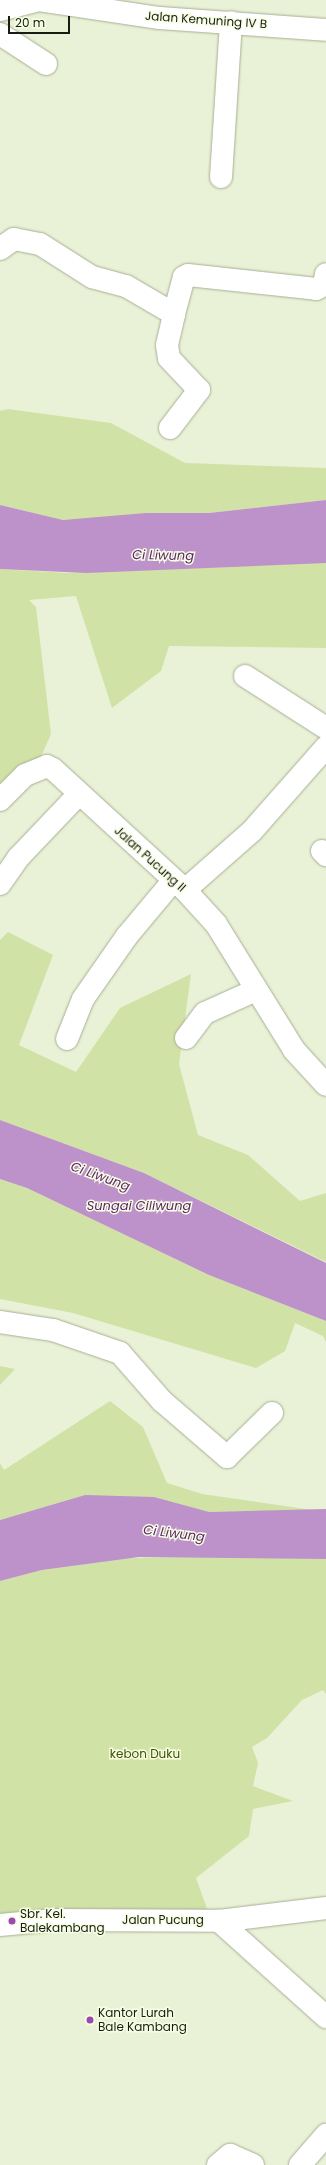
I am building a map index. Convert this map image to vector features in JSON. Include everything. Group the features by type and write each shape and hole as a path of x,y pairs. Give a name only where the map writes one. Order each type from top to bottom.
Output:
{"street":[{"path":"0,10 39,0"},
{"name":"Jalan Kemuning IV B","path":"39,0 160,18 326,30"},
{"path":"221,177 231,22"},
{"path":"0,34 46,64"},
{"path":"0,249 14,239 40,244 87,274 126,286 174,314"},
{"path":"170,428 199,390 169,358 167,346 184,277 188,275 316,290 324,285 326,274"},
{"path":"245,676 326,728"},
{"path":"67,1039 83,999 127,936 179,885 252,831 326,747"},
{"name":"Jalan Pucung II","path":"0,800 20,779 47,766 179,885 216,924 294,1050 326,1085"},
{"path":"0,884 18,858 78,795"},
{"path":"186,1038 205,1013 256,990"},
{"path":"0,1322 53,1330 120,1353 162,1401 227,1457 272,1413"},
{"name":"Jalan Pucung","path":"0,1925 54,1920 219,1921 326,1908"},
{"path":"219,1921 326,2017"},
{"path":"300,2165 326,2135"},
{"path":"218,2165 230,2155 254,2165"}],"green space":[{"path":"8,409 111,423 185,463 326,468 326,500 209,513 62,520 0,505 0,411"},
{"path":"326,562 326,648 169,646 161,671 112,708 76,596 29,600 36,607 51,734 26,791 0,791 0,569 68,573"},
{"path":"8,932 53,955 19,1045 76,1072 120,1008 191,974 179,1064 198,1135 248,1155 300,1201 326,1193 326,1262 144,1173 0,1120 0,940"},
{"path":"0,1179 27,1188 209,1275 326,1321 326,1342 323,1336 295,1323 285,1351 256,1368 73,1313 0,1299"},
{"path":"0,1366 15,1369 0,1385"},
{"path":"110,1401 143,1427 167,1483 202,1494 312,1510 209,1512 85,1495 0,1520 0,1463 4,1470"},
{"name":"kebon Duku","path":"249,1556 326,1559 326,1694 323,1690 302,1700 267,1738 252,1747 258,1763 253,1786 293,1801 253,1809 249,1836 196,1878 210,1917 0,1922 0,1581 42,1570 129,1558"}],"water":[{"name":"Ci Liwung","path":"326,500 326,563 86,573 0,569 0,505 63,520 146,513 209,513"},
{"name":"Sungai Ciliwung","path":"0,1120 144,1173 326,1263 326,1321 209,1275 27,1188 0,1179"},
{"name":"Ci Liwung","path":"85,1495 154,1497 209,1512 326,1509 326,1559 139,1557 42,1570 0,1581 0,1520"}],"place":[{"name":"Sbr. Kel. Balekambang","path":"12,1921"},
{"name":"Kantor Lurah Bale Kambang","path":"90,2020"}]}
